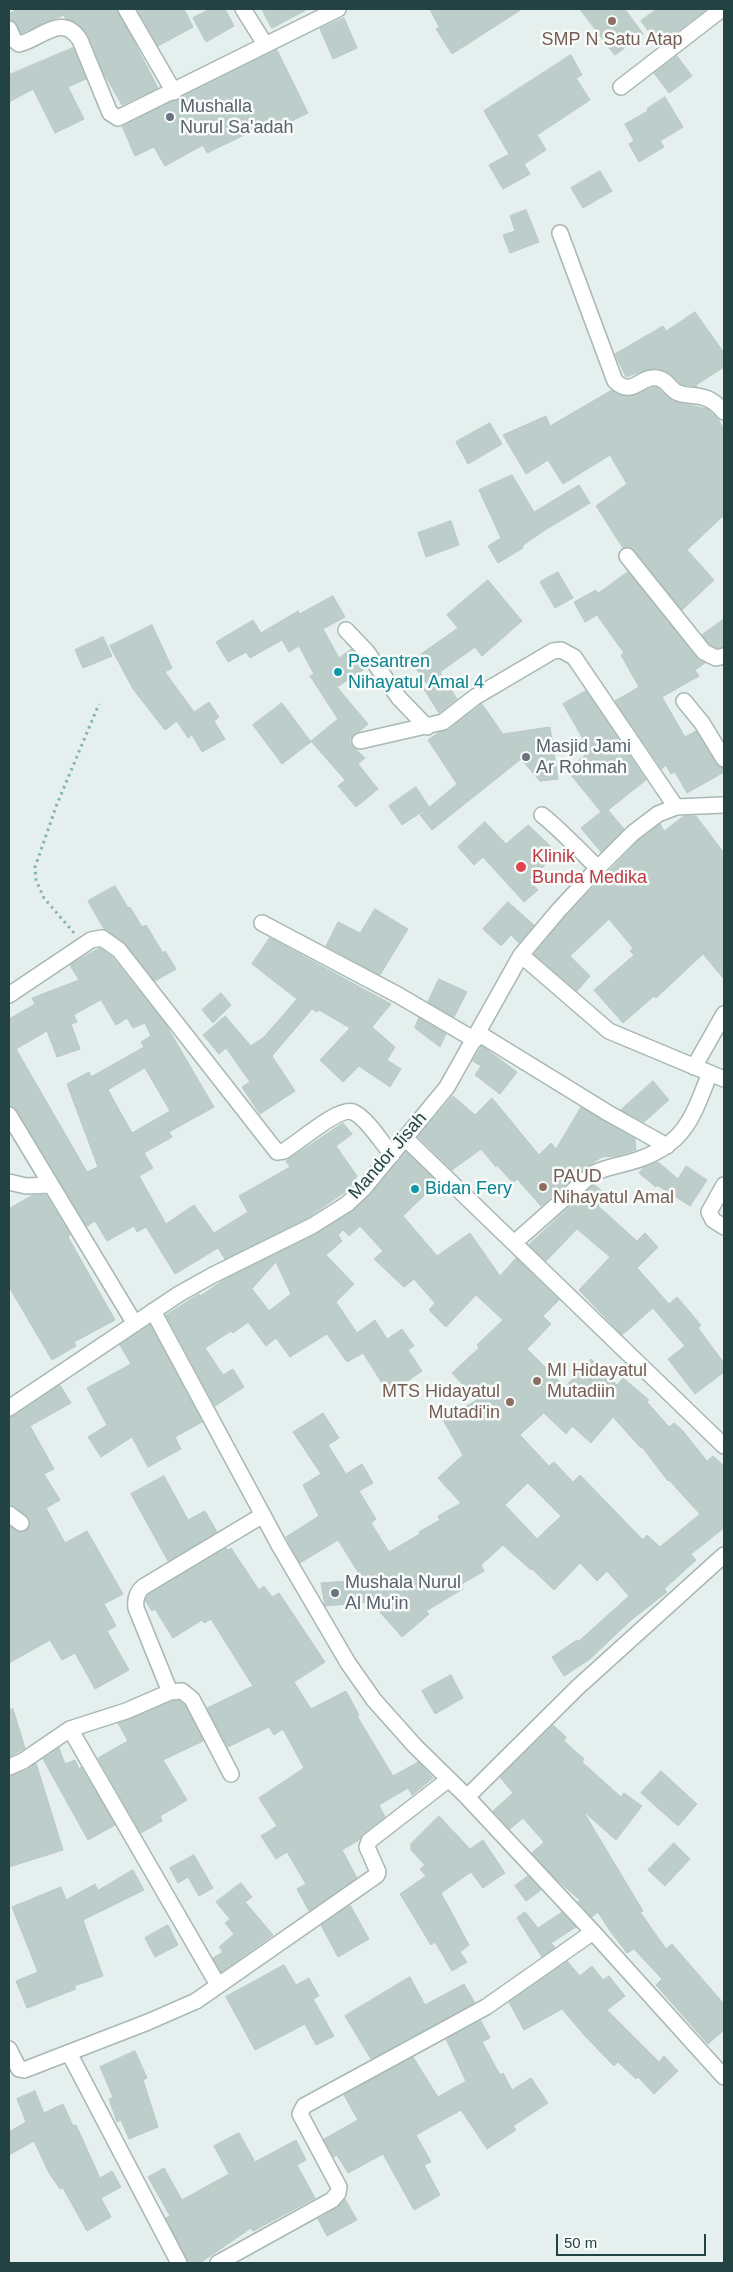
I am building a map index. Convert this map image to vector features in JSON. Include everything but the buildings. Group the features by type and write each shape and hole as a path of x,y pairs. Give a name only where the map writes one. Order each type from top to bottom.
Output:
{"street":[{"path":"126,9 174,92"},
{"path":"243,9 265,44"},
{"path":"9,29 14,40 19,44 57,27 65,27 72,30 80,40 113,116 122,118 265,44 299,30 338,9"},
{"path":"621,86 722,9"},
{"path":"560,233 615,381 620,386 627,388 652,378 659,378 676,392 712,400 724,412"},
{"path":"628,556 704,652 716,658 724,656"},
{"path":"346,630 368,652 399,698 427,727"},
{"path":"360,741 443,722 475,697 554,651 561,650 574,657 676,807"},
{"path":"684,701 702,723 724,759"},
{"name":"Mandor Jisah","path":"9,1408 153,1311 213,1274 312,1226 364,1188 447,1087 521,955 598,868 633,833 658,814 676,807 724,805"},
{"path":"542,815 558,828 598,868"},
{"path":"262,923 476,1037 667,1146"},
{"path":"9,995 84,944 94,938 102,938 112,943 119,950 279,1152 284,1151 335,1115 351,1111 359,1116 392,1155"},
{"path":"521,955 608,1031 724,1079"},
{"path":"694,1067 724,1014"},
{"path":"514,1243 592,1174 605,1167 640,1159 667,1146 680,1135 692,1117 710,1073"},
{"path":"9,1115 135,1324"},
{"path":"405,1138 724,1446"},
{"path":"9,1182 26,1186 51,1185"},
{"path":"724,1185 709,1212 713,1220 724,1227"},
{"path":"153,1311 263,1515 344,1656 374,1700 415,1746 467,1797 594,1932 724,2077"},
{"path":"170,1692 136,1608 138,1592 143,1587 263,1515"},
{"path":"467,1797 578,1687 724,1555"},
{"path":"9,1768 70,1730 126,1711 170,1692 184,1691 192,1699 231,1774"},
{"path":"70,1730 218,1985"},
{"path":"9,2049 15,2064 19,2069 24,2070 196,2001 377,1875 378,1872 367,1847 369,1841 449,1779"},
{"path":"218,2263 332,2200 338,2193 338,2187 300,2114 304,2106 486,2007 594,1932"},
{"path":"69,2053 179,2263"}],"path":[{"path":"84,944 44,898 35,872 57,804 99,704"}],"place":[{"name":"SMP N Satu Atap","path":"612,21"},
{"name":"Mushalla Nurul Sa'adah","path":"170,117"},
{"name":"Pesantren Nihayatul Amal 4","path":"338,672"},
{"name":"Masjid Jami Ar Rohmah","path":"526,757"},
{"name":"Klinik Bunda Medika","path":"521,867"},
{"name":"PAUD Nihayatul Amal","path":"543,1187"},
{"name":"Bidan Fery","path":"415,1189"},
{"name":"MI Hidayatul Mutadiin","path":"537,1381"},
{"name":"MTS Hidayatul Mutadi'in","path":"510,1402"},
{"name":"Mushala Nurul Al Mu'in","path":"335,1593"}]}
